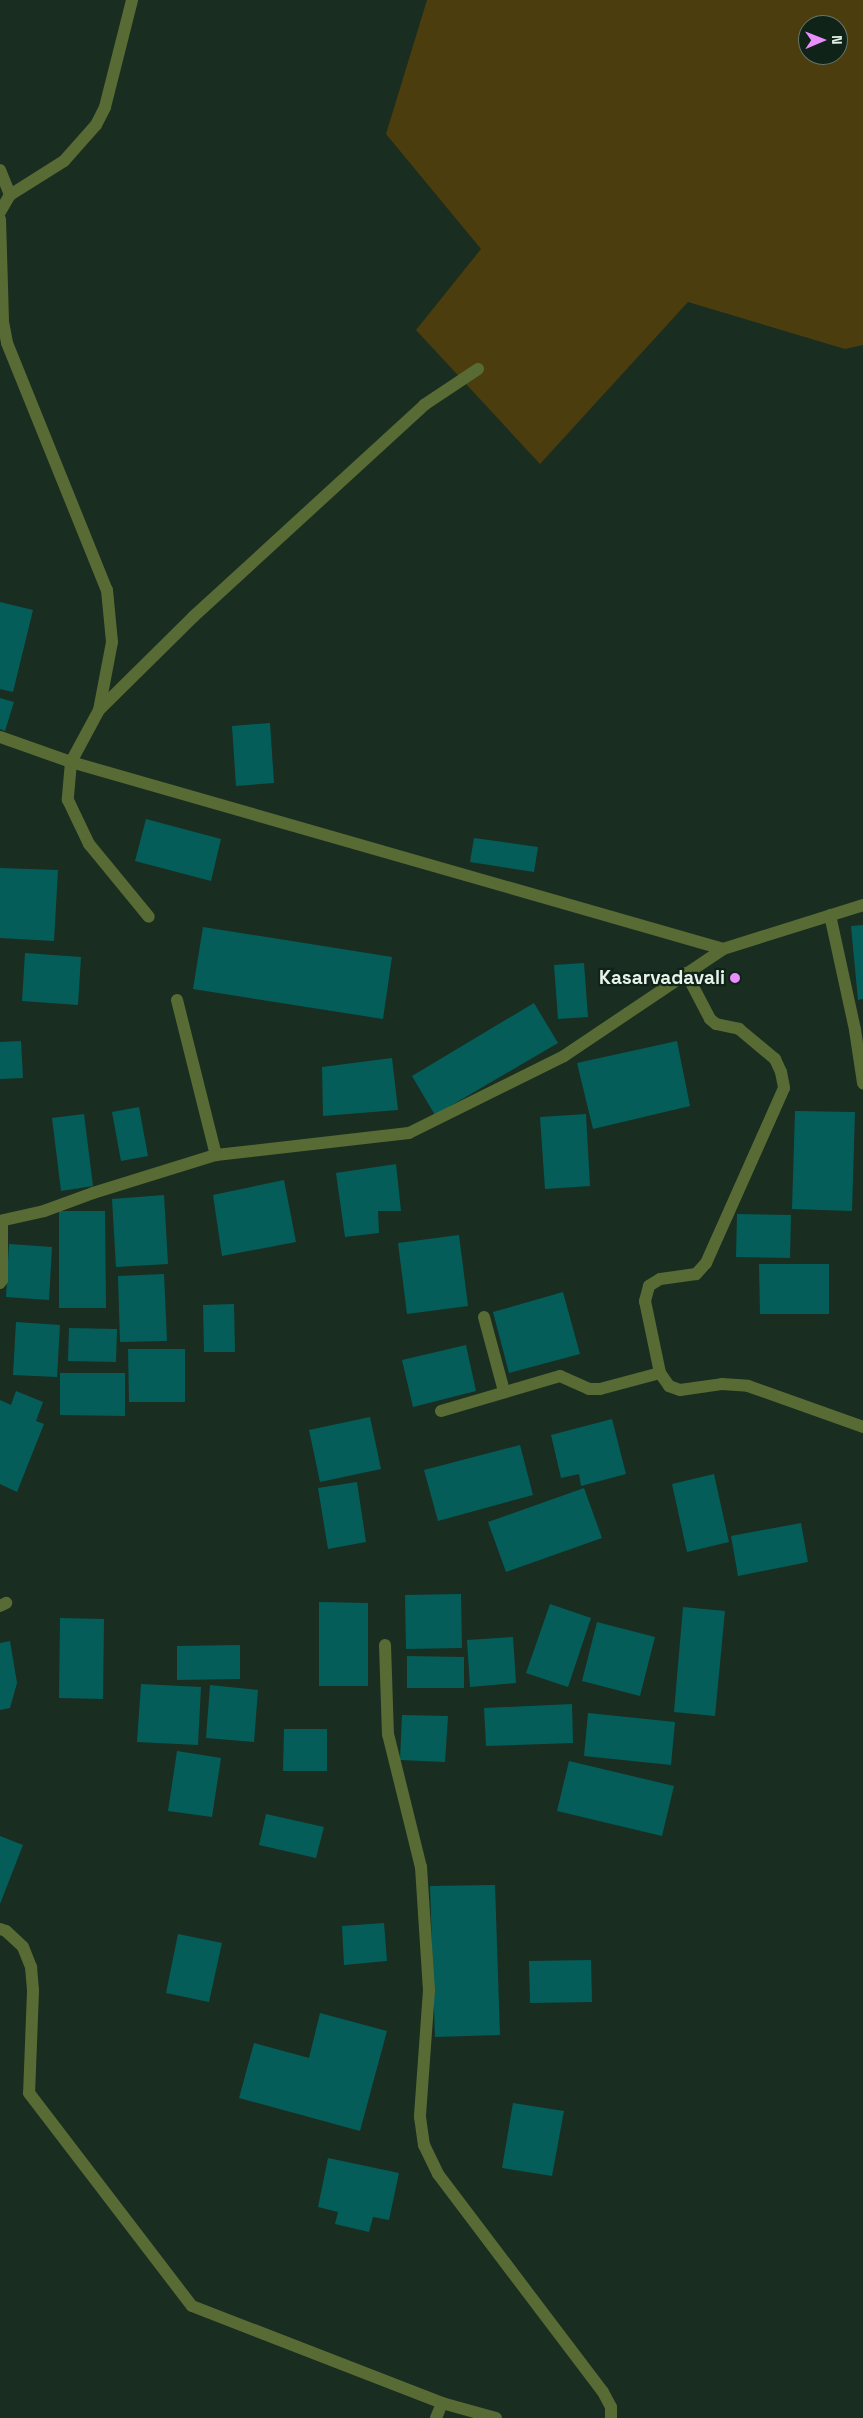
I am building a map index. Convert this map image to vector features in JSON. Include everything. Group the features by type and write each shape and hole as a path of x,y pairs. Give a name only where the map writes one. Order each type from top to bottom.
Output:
{"street":[{"path":"0,212 10,195 64,161 96,125 105,107 132,0"},
{"path":"0,170 10,195"},
{"path":"0,219 3,322 7,343 107,590 112,642 99,710"},
{"path":"149,917 89,844 68,800 71,762 99,710 193,618 424,405 478,369"},
{"path":"0,737 71,762 723,949"},
{"path":"0,1283 2,1280 1,1221 44,1211 93,1193 216,1155 409,1132 564,1056 723,949 863,905"},
{"path":"830,915 855,1030 863,1083"},
{"path":"686,973 710,1019 716,1024 738,1029 775,1059 782,1072 784,1088 706,1263 696,1274 660,1279 649,1286 645,1301 660,1373 669,1386 680,1390 722,1384 748,1386 863,1427"},
{"path":"177,1000 216,1155"},
{"path":"484,1317 504,1392"},
{"path":"441,1411 560,1376 589,1389 600,1389 660,1373"},
{"path":"385,1644 388,1734 421,1867 429,1990 420,2116 424,2145 438,2174 603,2392 610,2407 611,2418"},
{"path":"0,1930 6,1931 24,1948 31,1966 33,1991 29,2093 192,2306 442,2403 496,2418"},
{"path":"436,2418 442,2403"}],"shaded area":[{"path":"427,0 863,0 863,345 845,349 688,302 540,464 416,330 481,249 386,134"}],"building":[{"path":"0,602 33,610 13,692 0,689"},
{"path":"0,698 14,702 5,731 0,729"},
{"path":"270,723 274,783 236,786 232,726"},
{"path":"146,819 221,839 211,881 135,861"},
{"path":"474,838 538,847 534,872 470,862"},
{"path":"0,868 58,870 54,941 0,938"},
{"path":"863,925 863,999 858,1000 851,926"},
{"path":"203,927 392,957 383,1019 193,989"},
{"path":"25,953 81,957 78,1005 22,1001"},
{"path":"584,963 588,1017 558,1019 554,965"},
{"path":"534,1003 558,1043 435,1115 412,1076"},
{"path":"21,1041 23,1078 0,1079 0,1042"},
{"path":"677,1041 690,1106 593,1129 577,1063"},
{"path":"392,1058 398,1110 323,1116 322,1067"},
{"path":"139,1107 148,1156 121,1161 112,1112"},
{"path":"795,1111 855,1112 852,1211 792,1209"},
{"path":"84,1114 93,1186 61,1191 52,1118"},
{"path":"586,1114 590,1186 545,1189 540,1117"},
{"path":"396,1164 401,1211 378,1211 379,1233 345,1237 336,1173"},
{"path":"284,1180 296,1242 222,1256 213,1195"},
{"path":"164,1195 168,1264 116,1267 112,1199"},
{"path":"59,1211 105,1211 106,1308 59,1308"},
{"path":"737,1214 791,1215 790,1258 736,1257"},
{"path":"459,1235 468,1306 407,1314 398,1243"},
{"path":"9,1244 52,1247 49,1300 6,1297"},
{"path":"759,1264 829,1264 829,1314 760,1314"},
{"path":"164,1274 167,1341 120,1342 118,1276"},
{"path":"563,1292 580,1354 509,1373 493,1312"},
{"path":"234,1304 235,1352 204,1352 203,1305"},
{"path":"16,1322 60,1325 57,1377 13,1375"},
{"path":"69,1328 117,1329 116,1362 68,1361"},
{"path":"466,1345 476,1391 413,1407 402,1360"},
{"path":"128,1349 185,1349 185,1402 129,1402"},
{"path":"60,1373 125,1373 125,1416 60,1415"},
{"path":"16,1391 43,1402 36,1421 44,1424 17,1492 0,1484 0,1400 11,1405"},
{"path":"370,1417 381,1469 320,1482 309,1430"},
{"path":"612,1419 626,1474 581,1486 579,1474 561,1478 551,1435"},
{"path":"520,1445 533,1495 438,1521 424,1470"},
{"path":"714,1474 729,1542 687,1552 672,1484"},
{"path":"357,1482 366,1542 328,1549 318,1488"},
{"path":"584,1488 602,1538 506,1572 488,1522"},
{"path":"801,1523 808,1562 738,1576 731,1536"},
{"path":"461,1594 462,1648 406,1649 405,1595"},
{"path":"319,1602 368,1603 368,1686 319,1686"},
{"path":"550,1604 591,1618 568,1687 526,1673"},
{"path":"683,1607 725,1611 715,1716 674,1712"},
{"path":"60,1618 104,1619 103,1699 59,1698"},
{"path":"597,1622 655,1637 640,1696 582,1681"},
{"path":"513,1637 516,1683 470,1687 467,1640"},
{"path":"10,1641 17,1683 10,1708 0,1710 0,1643"},
{"path":"240,1645 240,1679 177,1680 177,1646"},
{"path":"407,1656 464,1657 464,1688 407,1688"},
{"path":"141,1684 201,1687 198,1745 137,1742"},
{"path":"210,1685 258,1690 254,1742 206,1738"},
{"path":"572,1704 573,1743 486,1746 484,1708"},
{"path":"588,1713 675,1722 671,1765 584,1756"},
{"path":"402,1715 448,1716 445,1762 400,1760"},
{"path":"284,1729 327,1729 327,1771 283,1771"},
{"path":"177,1751 221,1758 212,1817 168,1811"},
{"path":"569,1761 674,1786 662,1836 557,1811"},
{"path":"266,1814 324,1827 316,1858 259,1845"},
{"path":"0,1836 23,1845 0,1904"},
{"path":"495,1885 500,2035 435,2037 430,1886"},
{"path":"384,1923 387,1961 344,1965 342,1926"},
{"path":"178,1934 222,1943 209,2002 166,1993"},
{"path":"591,1960 592,2002 530,2003 529,1961"},
{"path":"320,2013 387,2031 360,2131 239,2098 254,2043 309,2058"},
{"path":"513,2103 564,2111 552,2176 502,2168"},
{"path":"328,2158 399,2173 389,2220 373,2217 369,2232 335,2224 338,2212 318,2207"}],"place":[{"name":"Kasarvadavali","path":"735,978"}]}
